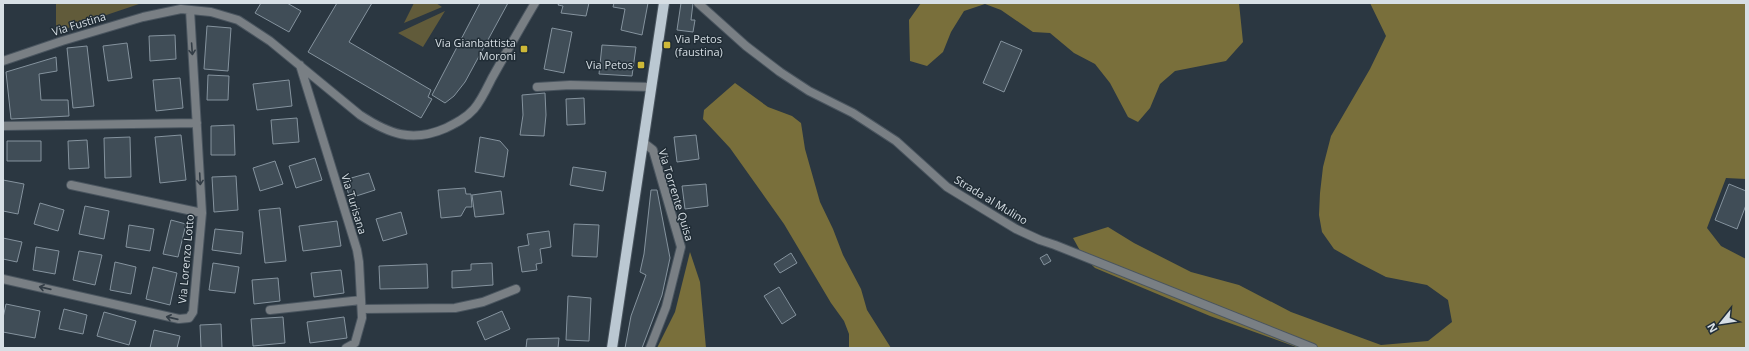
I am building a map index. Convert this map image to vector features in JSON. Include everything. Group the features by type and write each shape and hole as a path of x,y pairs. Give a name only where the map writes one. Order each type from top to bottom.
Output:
{"main road":[{"path":"612,348 664,3"}],"street":[{"path":"181,6 190,10 211,12 238,20 270,41 360,115 389,131 405,136 418,136 437,132 456,123 474,109 535,3"},
{"name":"Strada al Mulino","path":"698,3 746,46 780,72 809,91 853,113 896,141 947,187 1016,229 1040,240 1313,348"},
{"name":"Via Fustina","path":"3,62 62,41 181,6"},
{"name":"Via Lorenzo Lotto","path":"3,279 179,319 189,318 193,312 202,213 190,10"},
{"name":"Via Turisana","path":"300,65 357,250 359,262 362,318 355,344 346,348"},
{"path":"537,87 570,85 652,87"},
{"path":"3,126 197,123"},
{"name":"Via Torrente Quisa","path":"644,143 653,150 681,247 666,307 650,348"},
{"path":"71,185 202,213"},
{"path":"270,310 361,304 455,308 483,302 516,289"}],"shaded area":[{"path":"56,3 142,3 56,32"},
{"path":"414,3 436,3 442,7 404,23"},
{"path":"921,3 1239,3 1243,42 1226,61 1175,71 1160,84 1150,108 1138,122 1128,117 1110,83 1095,64 1074,53 1050,33 1033,32 1001,10 985,4 964,11 951,32 943,52 927,66 910,61 909,20"},
{"path":"1370,3 1746,3 1746,179 1726,178 1707,228 1721,246 1746,259 1746,348 1299,348 1210,316 1095,268 1083,256 1073,238 1108,227 1134,243 1191,272 1239,285 1291,312 1381,345 1428,341 1452,322 1448,300 1427,285 1386,277 1334,249 1322,232 1319,215 1320,193 1323,167 1331,136 1370,69 1386,36"},
{"path":"445,11 423,47 398,33"},
{"path":"735,83 768,107 792,116 801,123 805,149 820,202 843,255 861,289 867,310 891,348 849,348 849,334 844,321 831,303 784,224 730,148 703,119 704,110"},
{"path":"690,252 700,282 706,348 657,348 675,312"}],"building":[{"path":"261,3 287,3 301,11 289,32 255,13"},
{"path":"337,3 372,3 349,42 431,90 428,97 432,99 421,118 308,52"},
{"path":"480,3 508,3 465,82 454,96 445,103 432,95"},
{"path":"559,3 589,3 586,16 561,13 563,6 558,5"},
{"path":"614,3 648,3 642,35 621,30 625,9 613,7"},
{"path":"681,3 693,3 691,20 695,20 693,32 677,30"},
{"path":"207,26 231,28 228,71 204,69"},
{"path":"552,28 572,32 564,73 544,69"},
{"path":"175,35 176,59 150,61 149,36"},
{"path":"1001,41 1022,50 1004,92 983,83"},
{"path":"127,43 132,78 108,81 103,46"},
{"path":"602,45 636,47 632,76 599,74"},
{"path":"87,46 94,106 73,108 67,48"},
{"path":"56,57 57,71 39,74 41,100 68,100 69,116 11,119 6,72"},
{"path":"208,75 229,76 228,100 207,100"},
{"path":"180,78 183,108 156,111 153,80"},
{"path":"289,80 292,106 257,110 253,84"},
{"path":"545,93 546,115 544,136 520,135 523,115 522,95"},
{"path":"584,98 585,124 567,125 566,99"},
{"path":"297,118 299,142 273,144 271,120"},
{"path":"234,125 235,155 211,155 211,126"},
{"path":"181,135 186,180 160,183 155,137"},
{"path":"696,135 699,159 677,162 674,137"},
{"path":"130,137 131,177 105,178 104,138"},
{"path":"480,137 500,141 508,150 504,177 475,172"},
{"path":"87,140 89,168 69,169 68,141"},
{"path":"7,141 41,141 41,161 7,161"},
{"path":"315,158 322,180 296,188 289,166"},
{"path":"275,161 283,184 260,191 253,168"},
{"path":"573,167 606,172 603,191 570,185"},
{"path":"369,173 375,190 350,198 344,180"},
{"path":"236,176 238,210 214,212 212,177"},
{"path":"3,180 24,184 18,214 3,211"},
{"path":"706,184 708,206 685,209 682,186"},
{"path":"1729,184 1746,191 1746,205 1737,229 1715,220"},
{"path":"465,188 466,194 471,194 472,207 466,207 461,216 441,218 438,190"},
{"path":"651,190 657,190 670,258 662,295 642,348 625,348 631,316 646,275 640,272 644,254"},
{"path":"501,191 504,214 475,217 472,195"},
{"path":"40,203 64,210 58,231 34,224"},
{"path":"85,206 109,211 104,239 79,234"},
{"path":"280,208 286,261 265,263 259,210"},
{"path":"401,212 407,234 383,241 376,219"},
{"path":"171,220 186,224 178,257 163,254"},
{"path":"337,221 341,246 303,251 299,226"},
{"path":"574,224 599,225 597,257 572,256"},
{"path":"129,225 154,229 150,251 126,247"},
{"path":"215,229 243,232 241,254 212,250"},
{"path":"549,231 551,247 540,249 542,263 536,264 537,270 522,272 518,247 529,245 527,234"},
{"path":"3,238 22,242 17,262 3,259"},
{"path":"36,247 59,251 55,274 33,270"},
{"path":"79,251 102,255 95,285 73,280"},
{"path":"791,253 797,263 780,273 774,264"},
{"path":"1047,254 1051,261 1044,265 1040,258"},
{"path":"115,262 136,267 131,294 110,290"},
{"path":"213,263 239,267 235,293 209,290"},
{"path":"492,263 493,285 452,288 452,271 471,270 471,264"},
{"path":"427,264 428,288 380,289 379,266"},
{"path":"153,267 177,273 170,305 146,299"},
{"path":"341,270 344,293 314,297 311,273"},
{"path":"278,278 280,301 254,304 252,280"},
{"path":"779,287 796,315 782,324 764,296"},
{"path":"568,296 591,298 589,341 566,340"},
{"path":"6,304 40,311 35,338 3,332 3,318"},
{"path":"64,309 87,315 83,334 59,329"},
{"path":"502,311 510,329 485,340 477,322"},
{"path":"104,312 136,321 129,345 97,336"},
{"path":"283,317 285,343 253,346 251,319"},
{"path":"344,317 347,338 310,343 307,322"},
{"path":"221,324 222,348 201,348 200,325"},
{"path":"154,330 180,336 177,348 150,348"},
{"path":"559,338 558,348 526,348 527,339"}],"place":[{"name":"Via Petos (faustina)","path":"667,45"},
{"name":"Via Gianbattista Moroni","path":"524,49"},
{"name":"Via Petos","path":"641,65"}]}
